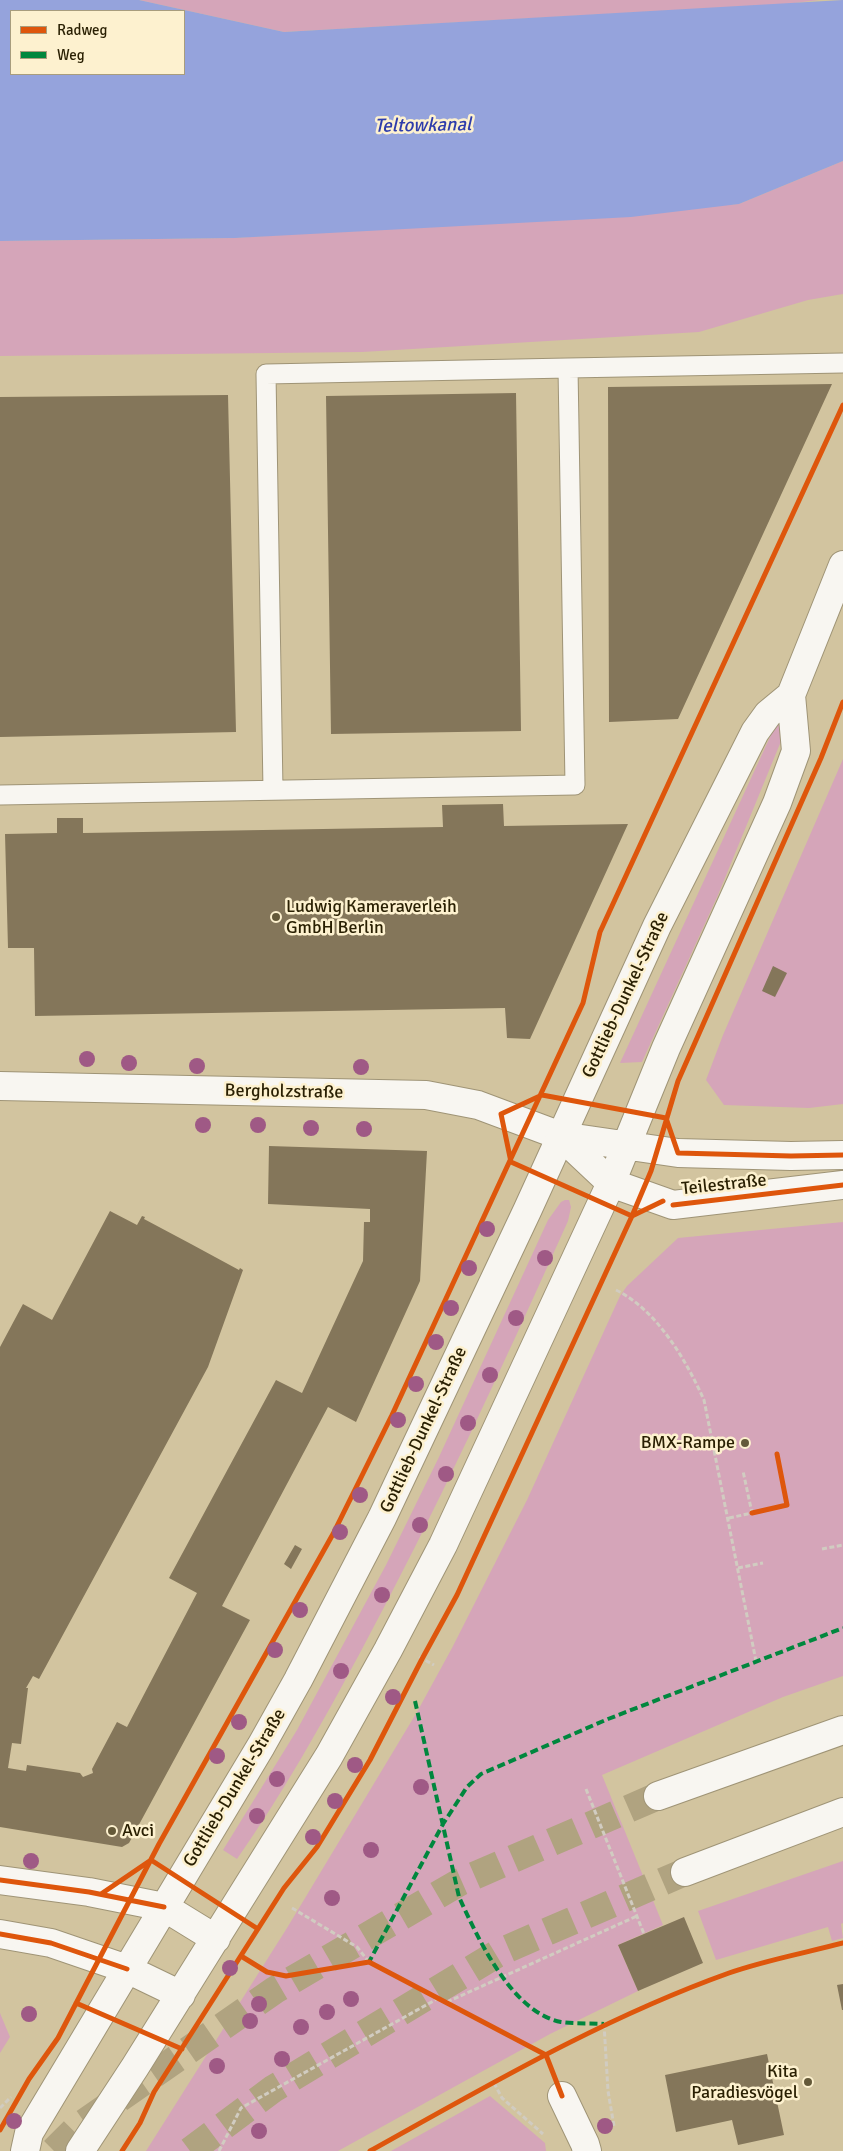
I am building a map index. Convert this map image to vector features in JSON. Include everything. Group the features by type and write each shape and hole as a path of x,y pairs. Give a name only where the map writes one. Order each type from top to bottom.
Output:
{"main road":[{"path":"80,2151 181,1994 329,1756 424,1583 474,1480 611,1183 666,1048 749,866 796,752 792,695 843,565"},
{"name":"Gottlieb-Dunkel-Straße","path":"25,2151 29,2133 261,1746 329,1622 386,1509 561,1136 661,917 755,732 768,714 792,695"},
{"name":"Bergholzstraße","path":"0,1086 426,1095 478,1106 561,1136"},
{"name":"Teilestraße","path":"561,1136 678,1153 791,1156 843,1154"},
{"name":"Teilestraße","path":"561,1136 611,1183 673,1205 843,1186"},
{"path":"658,1796 843,1730"},
{"path":"685,1872 843,1812"},
{"path":"0,1880 80,1890 164,1906 216,1938"},
{"path":"0,1934 51,1943 127,1970 181,1994"},
{"path":"562,2096 587,2151"}],"lane":[{"path":"273,790 266,374 843,363"},
{"path":"0,795 575,785 568,368"}],"path":[{"path":"616,1290 629,1296 670,1338 688,1364 704,1400 756,1661"},
{"path":"729,1518 787,1505 777,1454"},
{"path":"744,1471 752,1513"},
{"path":"822,1549 843,1545"},
{"path":"738,1568 763,1563"},
{"path":"417,1667 419,1657 426,1651"},
{"path":"419,1657 434,1665"},
{"path":"586,1790 644,1934"},
{"path":"292,1908 357,1947 369,1962"},
{"path":"447,2002 637,1916"},
{"path":"360,1963 369,1962"},
{"path":"219,2151 241,2108 436,1999"},
{"path":"604,2024 608,2091 615,2134"},
{"path":"494,2083 502,2098 550,2140"}],"shaded area":[{"path":"139,0 819,0 786,4 284,32"},
{"path":"843,161 843,294 808,300 699,332 362,352 0,356 0,241 235,238 739,204"},
{"path":"779,721 786,729 718,895 642,1062 620,1063 776,724"},
{"path":"843,759 843,1104 809,1108 724,1105 706,1080 723,1035"},
{"path":"569,1200 571,1207 568,1221 494,1384 416,1545 317,1731 237,1859 223,1850 297,1730 386,1565 439,1457 548,1220 561,1202"},
{"path":"843,1222 843,1676 783,1697 602,1775 663,1925 618,1945 638,1991 550,2034 338,2151 146,2151 287,1928 417,1712 452,1648 527,1500 620,1296 627,1286 678,1238"},
{"path":"843,1861 843,1923 841,1924 843,1938 832,1941 828,1927 716,1960 698,1911"},
{"path":"0,2013 10,2037 0,2053"},
{"path":"490,2096 545,2143 546,2151 391,2151"}],"water":[{"name":"Teltowkanal","path":"0,0 139,0 184,10 10,10 10,75 185,75 185,10 284,32 843,0 843,161 739,204 631,217 235,238 0,241"}],"building":[{"path":"832,384 678,719 609,722 608,387"},
{"path":"516,393 521,731 331,734 326,396"},
{"path":"228,395 236,732 0,737 0,397"},
{"path":"503,804 504,826 628,824 530,1039 507,1038 505,1008 35,1016 34,948 8,948 5,834 57,833 57,818 83,818 83,833 443,827 442,805"},
{"path":"773,966 787,973 775,997 762,991"},
{"path":"269,1146 427,1151 420,1281 356,1422 328,1407 222,1606 250,1620 129,1843 122,1847 0,1827 0,1347 23,1304 52,1320 110,1211 137,1225 142,1216 145,1217 144,1219 239,1270 240,1268 243,1270 208,1367 39,1679 33,1676 26,1688 28,1688 21,1744 12,1743 8,1768 26,1771 27,1765 80,1773 83,1777 93,1773 92,1769 117,1722 127,1727 197,1593 169,1578 276,1380 302,1393 363,1261 364,1222 370,1222 370,1209 268,1204"},
{"path":"295,1545 302,1549 291,1569 284,1564"},
{"path":"684,1917 703,1963 638,1991 618,1945"},
{"path":"843,1984 843,2010 842,2010 837,1985"},
{"path":"767,2054 784,2135 738,2145 732,2120 676,2132 665,2075"}],"tunnel":[{"path":"54,2151 78,2127 275,1990 460,1882 658,1796"},
{"path":"190,2151 273,2089 500,1952 685,1872"}],"marked path":[{"path":"371,1963 369,1962 443,1824 467,1787 481,1774 608,1719 843,1628"},
{"path":"415,1701 459,1897 486,1952 512,1989 527,2004 543,2015 561,2022 604,2024"}],"cycle path":[{"path":"0,2130 29,2079 58,2038 159,1844 333,1534 392,1415 583,1003 600,932 843,405"},
{"path":"122,2151 140,2123 154,2092 284,1888 317,1847 370,1760 457,1595 632,1216 651,1171 678,1081 821,758 843,702"},
{"path":"663,1201 632,1216 511,1162 501,1114 542,1095 666,1118 678,1153 791,1156 843,1155"},
{"path":"673,1205 843,1185"},
{"path":"752,1513 787,1505 777,1454"},
{"path":"101,1894 151,1860 258,1929"},
{"path":"0,1880 89,1892 164,1907"},
{"path":"0,1934 51,1943 127,1969"},
{"path":"370,2151 546,2054 636,2011 743,1968 843,1943"},
{"path":"241,1956 267,1972 286,1976 369,1962 546,2055 562,2096"},
{"path":"76,2003 182,2049"}],"place":[{"name":"Ludwig Kameraverleih GmbH Berlin","path":"276,917"},
{"name":"BMX-Rampe","path":"745,1443"},
{"name":"Avci","path":"112,1831"},
{"name":"Kita Paradiesvögel","path":"808,2082"}]}
